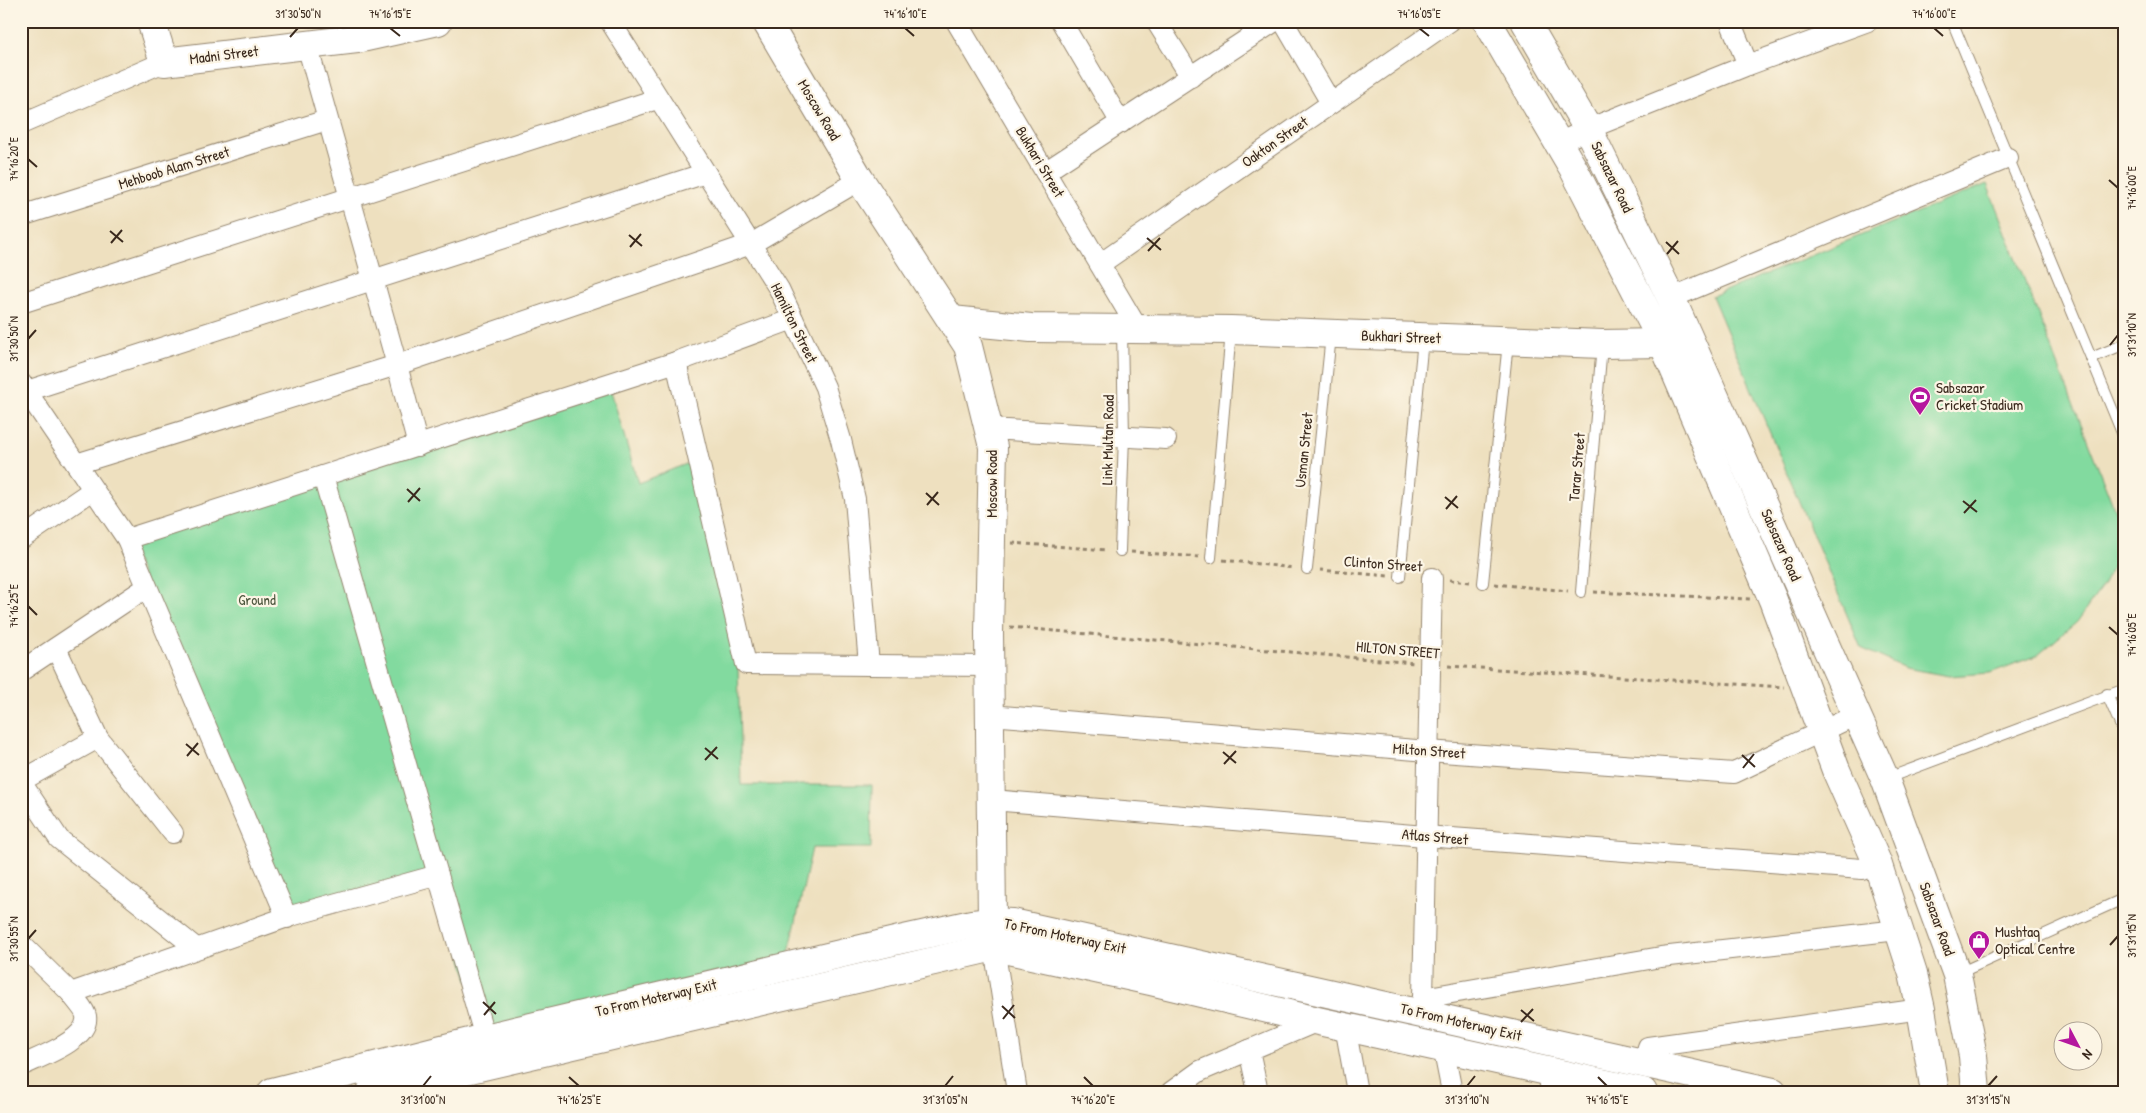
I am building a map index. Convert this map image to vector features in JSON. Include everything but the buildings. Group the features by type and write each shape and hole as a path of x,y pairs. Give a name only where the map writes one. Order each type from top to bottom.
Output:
{"main road":[{"path":"151,21 164,62"},
{"name":"Madni Street","path":"164,62 307,45 375,28 438,21"},
{"name":"Moscow Road","path":"766,21 860,180 968,346 989,429 993,447 989,625 993,934"},
{"name":"Sabsazar Road","path":"1487,21 1559,143 1663,343 1773,600 1836,770 1877,862 1913,974 1935,1092"},
{"name":"Sabsazar Road","path":"1525,21 1588,129 1671,298 1885,779 1957,975 1970,1039 1976,1092"},
{"name":"Bukhari Street","path":"952,320 1030,328 1231,330 1602,344 1663,343"},
{"name":"To From Moterway Exit","path":"371,1092 993,934 1012,924 1315,991 1420,1005 1644,1062 1773,1092"},
{"name":"To From Moterway Exit","path":"272,1092 485,1038 899,940 993,934 1161,983 1318,1021 1443,1047 1549,1081 1639,1091"}],"street":[{"name":"Hamilton Street","path":"610,21 657,99 779,289 825,388 855,499 869,665"},
{"name":"Bukhari Street","path":"956,21 1100,264 1130,329"},
{"path":"1061,21 1121,123"},
{"path":"1156,21 1190,77"},
{"path":"1046,172 1275,21"},
{"path":"1283,21 1331,103"},
{"name":"Oakton Street","path":"1100,264 1450,21"},
{"path":"1730,21 1748,65"},
{"path":"1559,143 1588,129 1748,65 1868,21"},
{"path":"307,45 418,446"},
{"name":"Madni Street","path":"21,124 164,62"},
{"path":"21,303 657,99"},
{"name":"Mehboob Alam Street","path":"21,216 328,120"},
{"path":"1671,298 2008,158"},
{"path":"287,918 127,539 24,387 372,280 706,173"},
{"path":"76,464 397,365 751,244 860,180"},
{"path":"127,539 676,362 793,319"},
{"path":"676,362 746,664 989,666"},
{"path":"989,429 1166,439"},
{"path":"323,476 485,1038"},
{"path":"21,539 93,490"},
{"path":"1432,578 1420,1005 1661,957 1898,930"},
{"path":"21,671 147,587"},
{"path":"56,648 98,738 173,833"},
{"name":"Milton Street","path":"990,715 1428,751 1734,773 1856,715"},
{"path":"98,738 21,782 59,839 196,948"},
{"name":"Atlas Street","path":"992,800 1425,836 1862,869 1877,862"},
{"path":"70,993 287,918 438,875"},
{"path":"993,934 1017,1092"},
{"path":"21,1066 60,1048 82,1033 86,1025 86,1014 70,993 23,946"},
{"path":"1644,1062 1648,1047 1921,1009"},
{"path":"1171,1092 1200,1071 1318,1021"},
{"path":"1345,1026 1357,1092"},
{"path":"1443,1047 1452,1092"},
{"path":"1249,1050 1258,1092"}],"lane":[{"path":"1952,21 2125,440"},
{"name":"Link Multan Road","path":"1120,551 1130,329"},
{"path":"1211,558 1231,330"},
{"name":"Usman Street","path":"1307,569 1331,334"},
{"path":"1400,577 1423,338"},
{"path":"1483,583 1508,341"},
{"name":"Tarar Street","path":"1581,592 1602,344"},
{"path":"2091,358 2125,344"},
{"path":"1885,779 2125,688"},
{"path":"2107,694 2125,736"},
{"path":"1957,975 2125,898"}],"path":[{"name":"Clinton Street","path":"991,541 1211,558 1400,577"},
{"name":"Clinton Street","path":"1432,578 1581,592 1773,600"},
{"name":"HILTON STREET","path":"989,625 1430,665 1806,688"}],"green space":[{"name":"Sabsazar Cricket Stadium","path":"1987,184 2125,536 2125,542 2104,584 2077,622 2038,655 1990,673 1949,676 1905,668 1861,648 1712,296"},
{"name":"Ground","path":"609,384 638,483 699,459 738,665 741,785 872,785 871,848 812,848 786,967 485,1038 438,876 287,918 127,539"}],"place":[{"name":"Sabsazar Cricket Stadium","path":"1920,416"},
{"name":"Mushtaq Optical Centre","path":"1979,960"}]}
